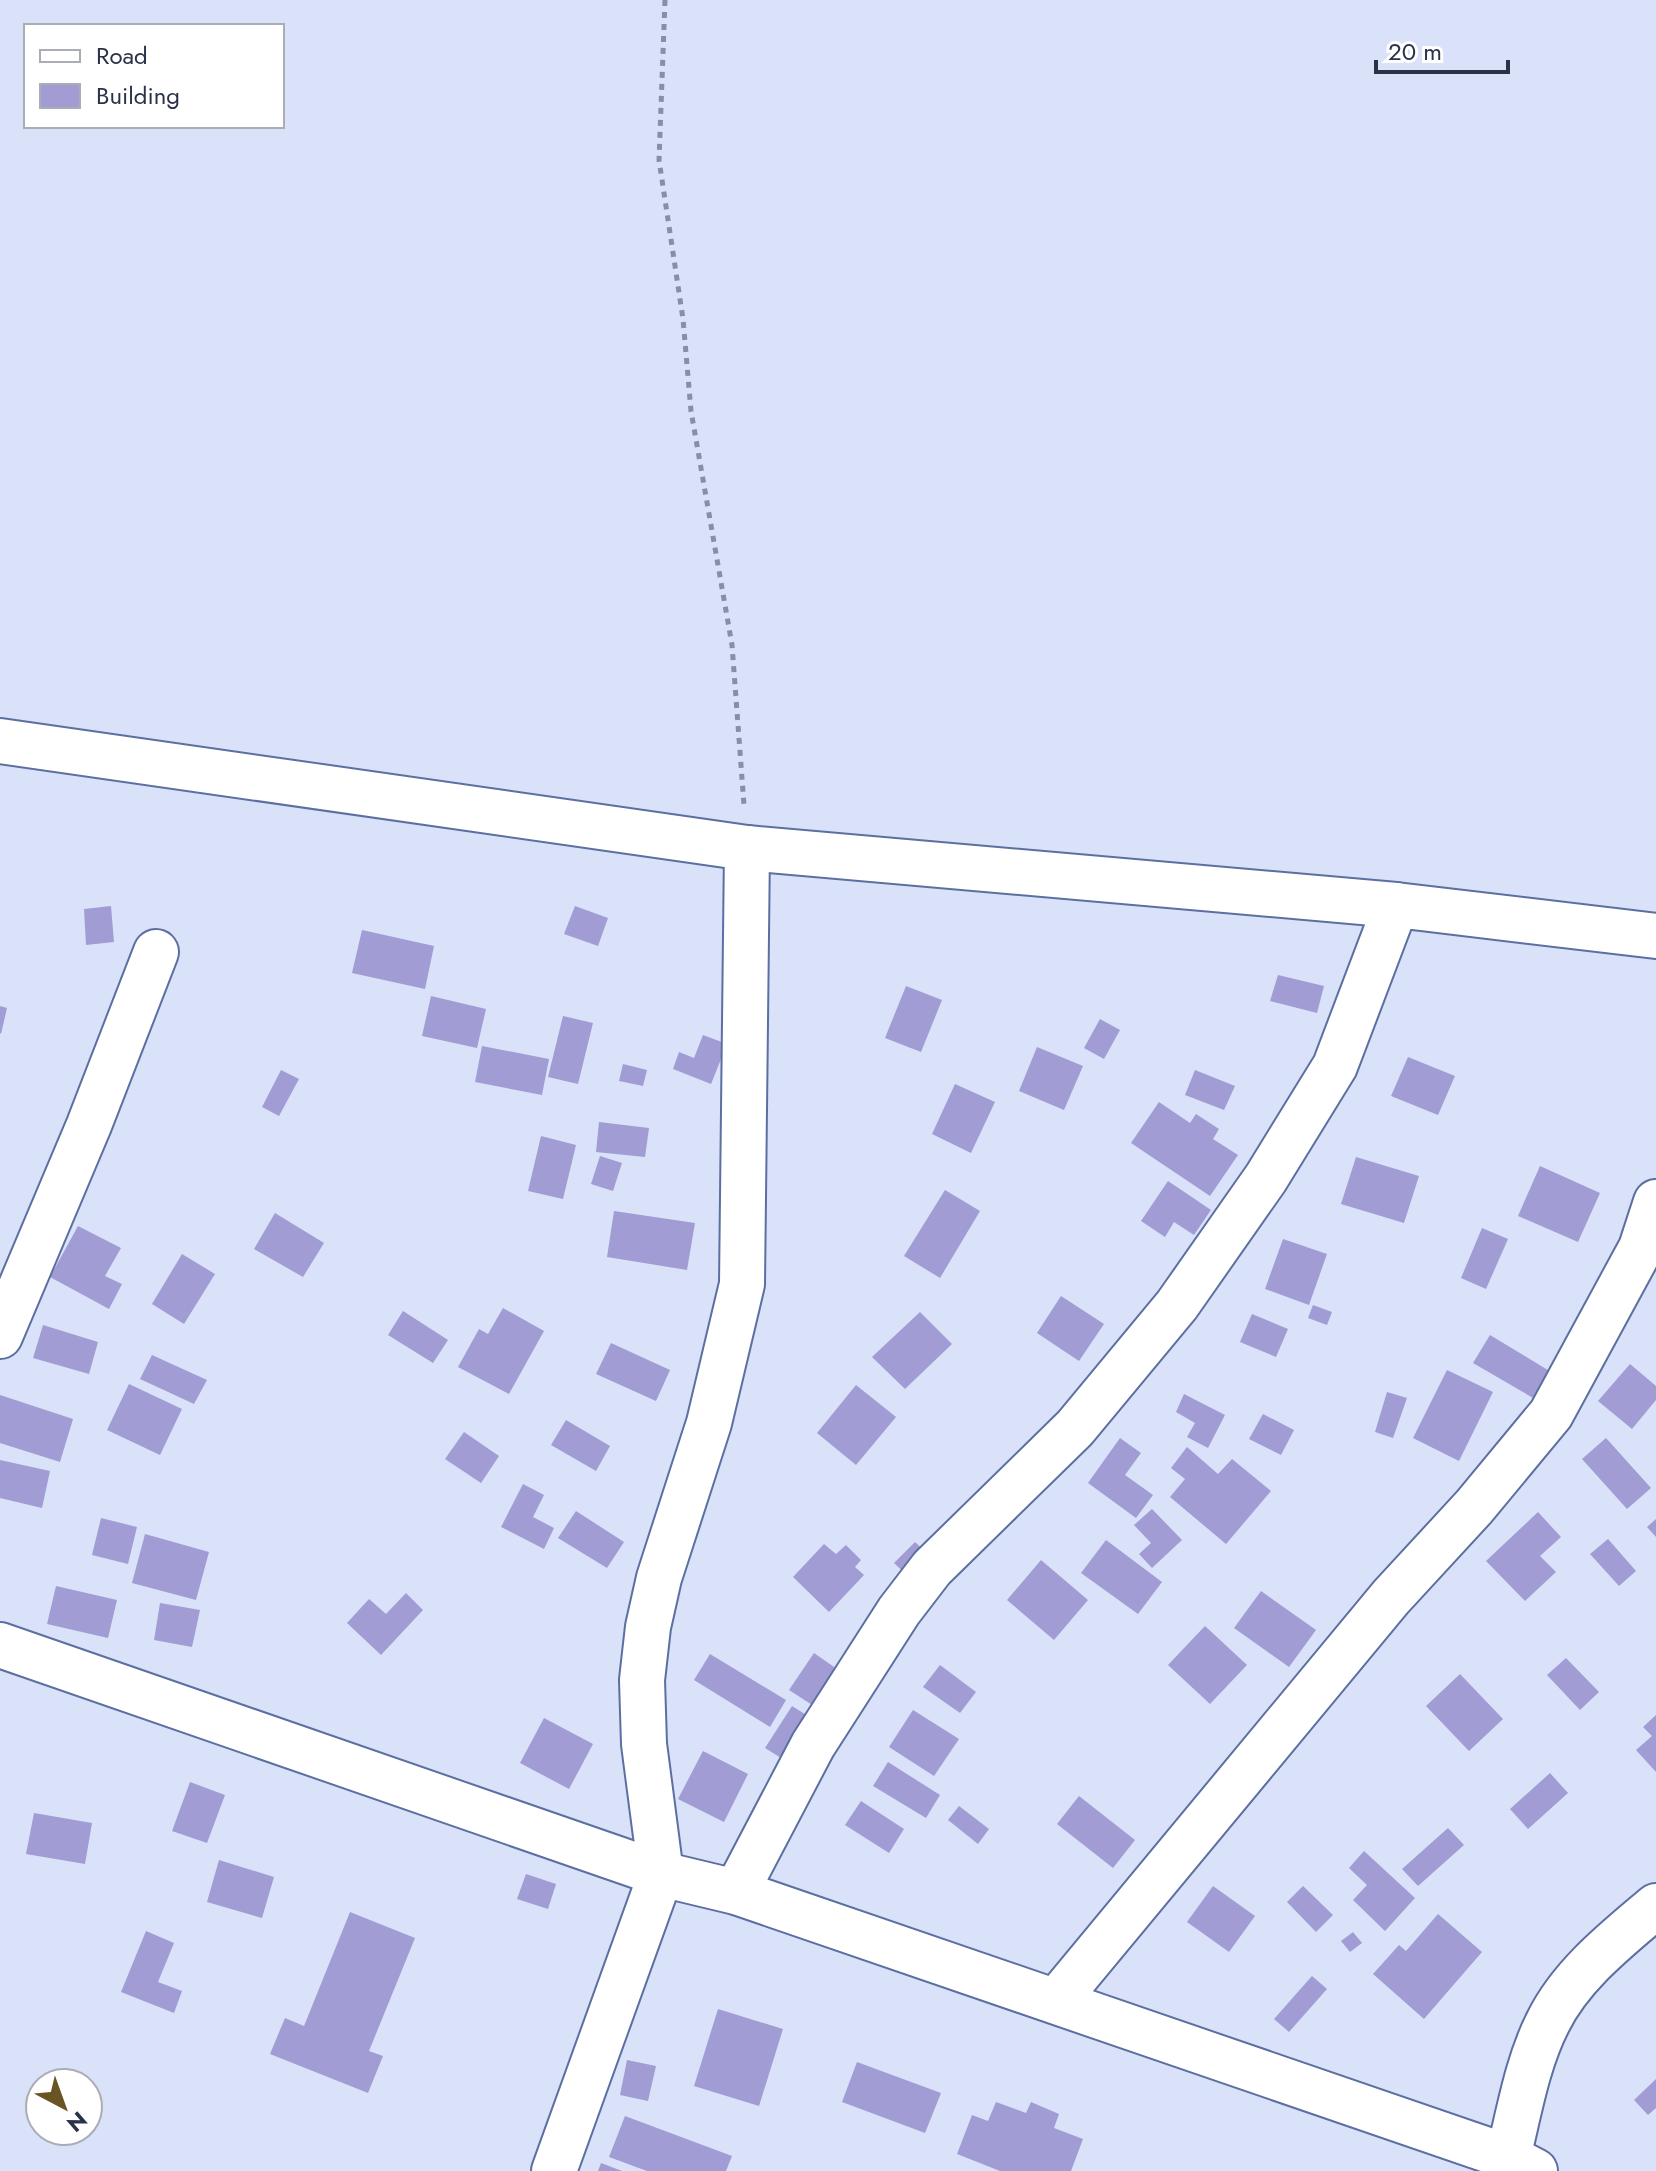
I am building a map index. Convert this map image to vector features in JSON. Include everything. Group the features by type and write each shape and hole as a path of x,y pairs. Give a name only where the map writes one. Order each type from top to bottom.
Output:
{"street":[{"path":"0,741 747,848 1396,905 1656,936"},
{"path":"554,2171 661,1874 644,1744 642,1680 648,1627 659,1578 709,1423 742,1284 747,848"},
{"path":"736,1892 813,1745 899,1611 932,1568 1075,1428 1177,1305 1266,1178 1335,1066 1396,905"},
{"path":"0,1336 78,1153 156,952"},
{"path":"1057,2000 1391,1597 1474,1507 1551,1414 1641,1248 1656,1202"},
{"path":"0,1645 661,1874 736,1892 1057,2000 1521,2164 1529,2076 1547,2022 1566,1993 1592,1963 1656,1906"}],"path":[{"path":"665,0 659,160 683,319 691,411 732,645 747,848"}],"building":[{"path":"111,906 114,942 86,945 84,909"},
{"path":"575,906 608,918 598,946 564,934"},
{"path":"362,930 434,946 425,989 352,973"},
{"path":"1278,975 1324,986 1317,1013 1270,1001"},
{"path":"906,986 942,1000 921,1052 885,1038"},
{"path":"431,996 486,1009 477,1048 422,1036"},
{"path":"0,1006 7,1008 1,1034 0,1033"},
{"path":"563,1016 593,1023 578,1084 548,1077"},
{"path":"1100,1019 1120,1030 1104,1059 1084,1048"},
{"path":"703,1035 727,1044 711,1084 673,1069 679,1052 694,1058"},
{"path":"482,1046 549,1059 542,1095 475,1082"},
{"path":"1037,1047 1083,1066 1064,1110 1019,1091"},
{"path":"1408,1057 1455,1076 1438,1115 1391,1096"},
{"path":"623,1064 647,1070 643,1086 619,1081"},
{"path":"281,1070 299,1079 279,1116 262,1107"},
{"path":"1195,1070 1235,1086 1224,1110 1185,1095"},
{"path":"955,1084 995,1102 971,1153 932,1134"},
{"path":"1159,1102 1190,1123 1196,1114 1219,1129 1213,1139 1238,1155 1210,1196 1131,1143"},
{"path":"599,1122 649,1128 645,1157 596,1152"},
{"path":"541,1136 576,1145 563,1199 528,1191"},
{"path":"600,1156 622,1163 613,1191 591,1184"},
{"path":"1356,1157 1419,1176 1404,1223 1341,1204"},
{"path":"1540,1166 1600,1193 1578,1242 1518,1216"},
{"path":"1168,1181 1211,1210 1194,1235 1174,1222 1165,1237 1141,1221"},
{"path":"945,1190 980,1211 940,1278 904,1256"},
{"path":"614,1211 695,1223 687,1270 607,1257"},
{"path":"275,1213 324,1243 303,1277 254,1249"},
{"path":"78,1226 121,1248 105,1276 122,1284 109,1309 50,1277"},
{"path":"1482,1228 1508,1239 1486,1289 1461,1278"},
{"path":"1283,1239 1327,1254 1309,1305 1265,1289"},
{"path":"182,1254 215,1274 184,1324 152,1304"},
{"path":"1061,1296 1104,1324 1079,1361 1037,1333"},
{"path":"1313,1305 1332,1312 1327,1325 1308,1318"},
{"path":"503,1308 544,1331 509,1394 458,1367 479,1329 488,1334"},
{"path":"403,1311 448,1340 433,1363 388,1335"},
{"path":"920,1312 952,1344 905,1389 872,1357"},
{"path":"1252,1314 1288,1329 1276,1357 1240,1342"},
{"path":"43,1325 98,1342 89,1374 33,1358"},
{"path":"1490,1335 1556,1375 1540,1402 1473,1363"},
{"path":"611,1343 670,1370 656,1401 596,1374"},
{"path":"152,1355 207,1380 194,1404 140,1379"},
{"path":"1630,1364 1656,1386 1656,1400 1632,1429 1598,1401"},
{"path":"1447,1370 1493,1392 1459,1461 1413,1438"},
{"path":"129,1384 182,1409 160,1455 107,1430"},
{"path":"856,1385 896,1417 856,1465 817,1433"},
{"path":"1387,1392 1407,1398 1393,1438 1375,1432"},
{"path":"1184,1394 1225,1415 1208,1448 1187,1437 1195,1423 1176,1412"},
{"path":"0,1395 73,1419 60,1462 0,1443"},
{"path":"1263,1414 1294,1430 1281,1455 1249,1439"},
{"path":"566,1420 610,1446 596,1471 551,1445"},
{"path":"464,1432 499,1456 481,1483 445,1459"},
{"path":"1120,1438 1141,1453 1125,1475 1153,1495 1136,1518 1088,1483"},
{"path":"1606,1438 1651,1488 1627,1509 1582,1459"},
{"path":"1187,1447 1218,1474 1232,1459 1271,1491 1226,1544 1170,1497 1185,1479 1171,1468"},
{"path":"0,1460 50,1471 42,1508 0,1498"},
{"path":"523,1484 544,1495 533,1517 554,1528 544,1549 501,1527"},
{"path":"1152,1509 1182,1540 1152,1568 1139,1554 1151,1543 1134,1525"},
{"path":"576,1511 624,1542 607,1568 558,1538"},
{"path":"1538,1512 1561,1537 1540,1556 1556,1572 1525,1601 1486,1561"},
{"path":"101,1518 137,1527 128,1564 92,1555"},
{"path":"1656,1519 1656,1537 1647,1527"},
{"path":"145,1534 209,1552 196,1600 132,1583"},
{"path":"1608,1539 1636,1571 1619,1586 1590,1554"},
{"path":"1106,1540 1162,1582 1138,1614 1081,1573"},
{"path":"915,1542 934,1560 913,1581 894,1563"},
{"path":"824,1544 836,1554 846,1545 861,1560 855,1567 864,1575 829,1612 793,1577"},
{"path":"1041,1560 1088,1600 1054,1640 1007,1600"},
{"path":"56,1586 117,1600 108,1638 47,1624"},
{"path":"1261,1591 1316,1630 1289,1667 1234,1628"},
{"path":"406,1593 423,1610 381,1655 347,1623 369,1599 386,1614"},
{"path":"160,1603 200,1610 192,1647 154,1640"},
{"path":"1205,1626 1247,1665 1210,1704 1168,1665"},
{"path":"814,1653 847,1676 823,1712 789,1690"},
{"path":"710,1654 786,1700 770,1727 694,1680"},
{"path":"1566,1658 1599,1692 1580,1710 1547,1675"},
{"path":"940,1665 976,1692 960,1713 923,1687"},
{"path":"1460,1674 1503,1719 1469,1751 1426,1706"},
{"path":"792,1706 813,1719 786,1761 765,1748"},
{"path":"913,1710 959,1739 934,1776 889,1747"},
{"path":"1656,1715 1656,1772 1636,1750 1652,1736 1643,1727"},
{"path":"544,1718 593,1744 569,1789 520,1763"},
{"path":"703,1751 748,1774 724,1822 678,1799"},
{"path":"888,1762 940,1795 926,1818 873,1786"},
{"path":"1550,1773 1568,1793 1528,1829 1510,1809"},
{"path":"190,1782 225,1795 207,1843 172,1831"},
{"path":"1079,1796 1135,1840 1113,1868 1057,1824"},
{"path":"861,1801 904,1829 889,1853 845,1825"},
{"path":"959,1806 989,1829 978,1844 948,1820"},
{"path":"34,1813 92,1823 85,1864 26,1854"},
{"path":"1448,1828 1464,1845 1418,1886 1402,1869"},
{"path":"1364,1851 1415,1898 1385,1931 1353,1900 1367,1885 1349,1868"},
{"path":"219,1860 274,1877 262,1918 207,1902"},
{"path":"526,1874 556,1884 548,1909 517,1899"},
{"path":"1213,1886 1255,1916 1229,1952 1187,1922"},
{"path":"1303,1886 1333,1915 1316,1932 1287,1902"},
{"path":"350,1912 415,1938 369,2051 383,2056 368,2093 270,2054 285,2018 304,2026"},
{"path":"1438,1914 1482,1952 1424,2019 1373,1974 1399,1945 1406,1951"},
{"path":"146,1931 174,1943 158,1982 182,1991 174,2013 121,1992"},
{"path":"1353,1932 1362,1943 1350,1952 1341,1941"},
{"path":"1312,1976 1327,1989 1289,2032 1274,2019"},
{"path":"718,2009 783,2029 759,2106 694,2086"},
{"path":"627,2060 656,2066 648,2101 620,2095"},
{"path":"857,2062 941,2093 925,2133 842,2102"},
{"path":"1656,2079 1656,2108 1648,2115 1634,2100"},
{"path":"996,2102 1026,2113 1031,2102 1059,2114 1054,2128 1083,2139 1071,2171 1000,2171 957,2154 972,2115 988,2121"},
{"path":"625,2116 732,2156 726,2171 647,2171 609,2157"},
{"path":"601,2163 622,2171 598,2171"}]}
